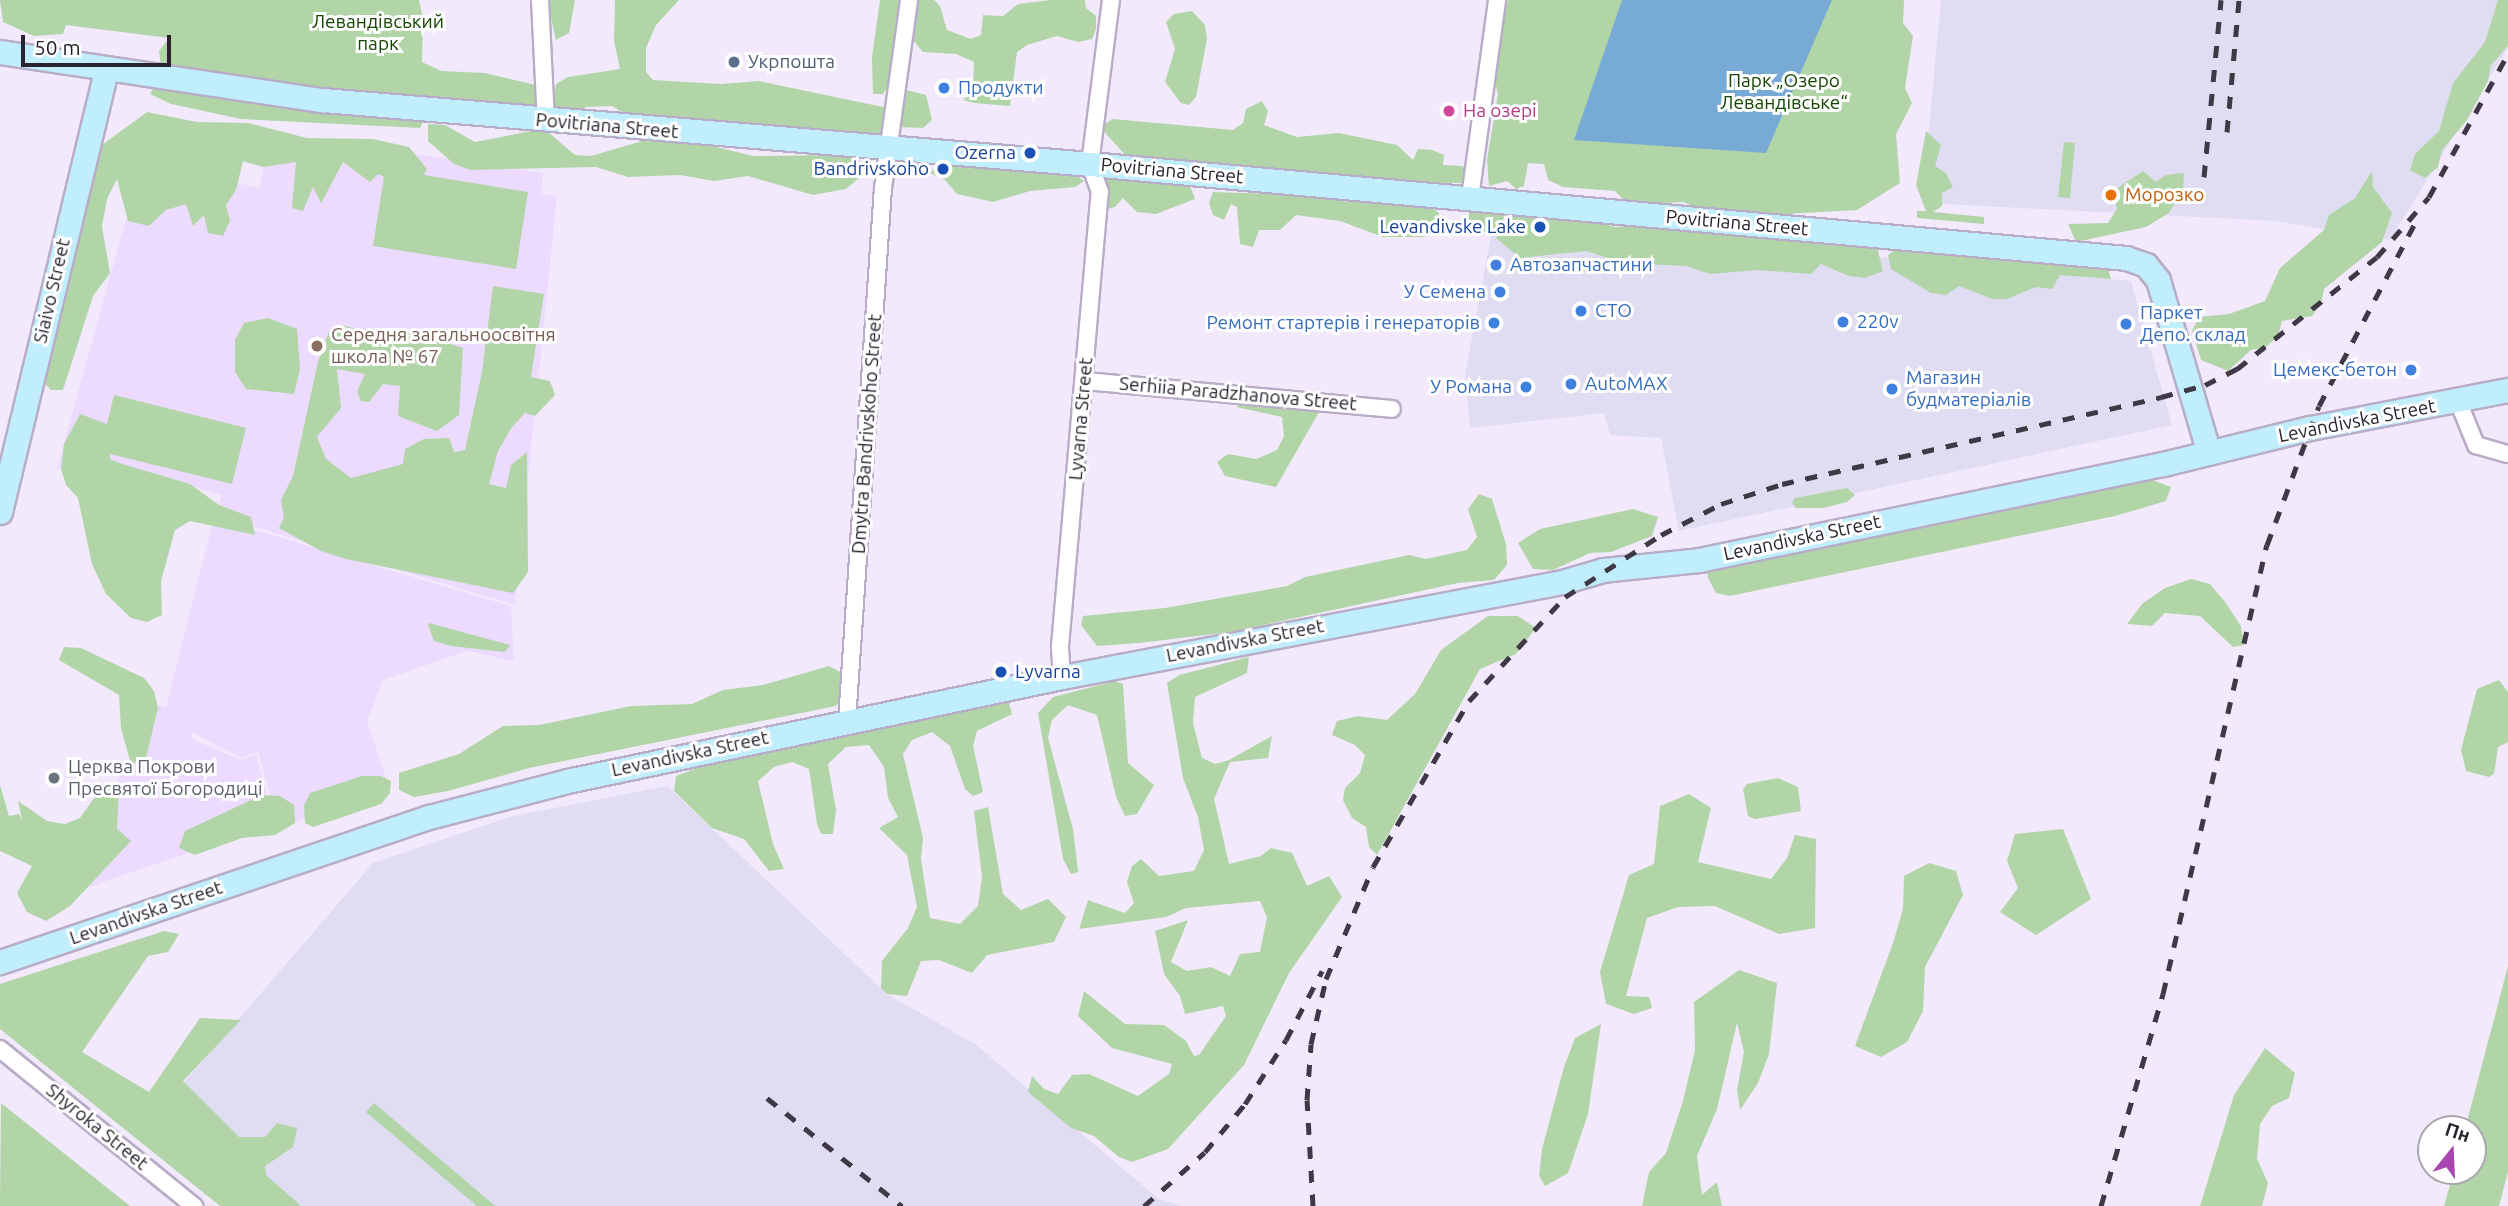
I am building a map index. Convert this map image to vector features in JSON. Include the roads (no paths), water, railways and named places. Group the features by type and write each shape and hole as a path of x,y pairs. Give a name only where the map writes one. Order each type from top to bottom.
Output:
{"street":[{"path":"540,0 546,121"},
{"name":"Dmytra Bandrivskoho Street","path":"847,721 887,148 909,0"},
{"path":"1090,164 1111,0"},
{"path":"1470,198 1497,0"},
{"name":"Povitriana Street","path":"0,52 106,71 323,100 546,121 1090,164 2126,258 2146,265 2158,280 2208,453"},
{"name":"Siaivo Street","path":"0,512 106,71"},
{"name":"Lyvarna Street","path":"1062,677 1060,646 1100,192 1090,164"},
{"name":"Serhiia Paradzhanova Street","path":"1084,381 1392,408"},
{"name":"Levandivska Street","path":"0,962 429,817 567,781 1062,677 1562,582 1603,570 1713,557 2208,453 2310,428 2508,390"},
{"path":"2458,401 2476,445 2508,454"},
{"name":"Shyroka Street","path":"0,1049 194,1206"}],"water":[{"path":"1622,0 1832,0 1766,153 1574,140"}],"railway":[{"path":"2204,177 2221,0"},
{"path":"2227,132 2239,0"},
{"path":"1313,1206 1307,1100 1311,1044 1326,979 1373,867 1469,701 1565,597 1661,535 1721,504 1782,484 2161,397 2205,385 2237,369 2377,257 2429,197 2508,54"},
{"path":"2101,1206 2163,994 2267,545 2319,406 2417,219"},
{"path":"1144,1206 1205,1152 1245,1104 1286,1040 1322,971"},
{"path":"767,1098 902,1206"}],"place":[{"name":"Укрпошта","path":"734,62"},
{"name":"Продукти","path":"944,88"},
{"name":"На озері","path":"1449,111"},
{"name":"Ozerna","path":"1030,153"},
{"name":"Bandrivskoho","path":"943,169"},
{"name":"Морозко","path":"2111,195"},
{"name":"Levandivske Lake","path":"1540,227"},
{"name":"Автозапчастини","path":"1496,265"},
{"name":"У Семена","path":"1500,292"},
{"name":"СТО","path":"1581,311"},
{"name":"220v","path":"1843,322"},
{"name":"Ремонт стартерів і генераторів","path":"1494,323"},
{"name":"Паркет Депо. склад","path":"2126,324"},
{"name":"Середня загальноосвітня школа № 67","path":"317,346"},
{"name":"Цемекс-бетон","path":"2411,370"},
{"name":"AutoMAX","path":"1571,384"},
{"name":"У Романа","path":"1526,387"},
{"name":"Магазин будматеріалів","path":"1892,389"},
{"name":"Lyvarna","path":"1001,672"},
{"name":"Церква Покрови Пресвятої Богородиці","path":"54,778"}],"park label":[{"name":"Левандівський парк","path":"378,33"},
{"name":"Парк „Озеро Левандівське“","path":"1784,92"}]}
